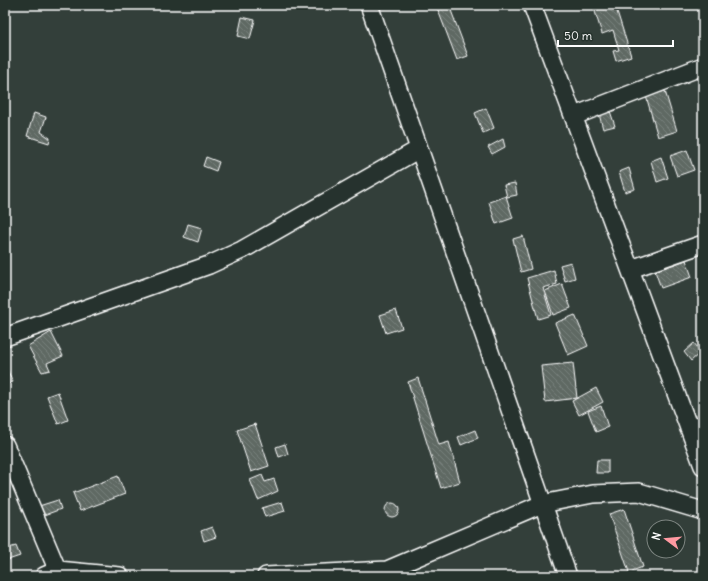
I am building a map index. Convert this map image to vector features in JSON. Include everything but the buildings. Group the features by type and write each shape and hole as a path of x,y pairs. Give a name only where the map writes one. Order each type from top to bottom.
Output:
{"street":[{"path":"369,5 568,576"},
{"path":"532,5 631,269 696,426 703,466"},
{"path":"574,116 703,66"},
{"path":"5,337 209,265 229,256 419,149"},
{"path":"631,269 703,244"},
{"path":"5,445 54,574 120,576"},
{"path":"266,576 389,573 542,504 593,494 639,492 703,511"}]}
